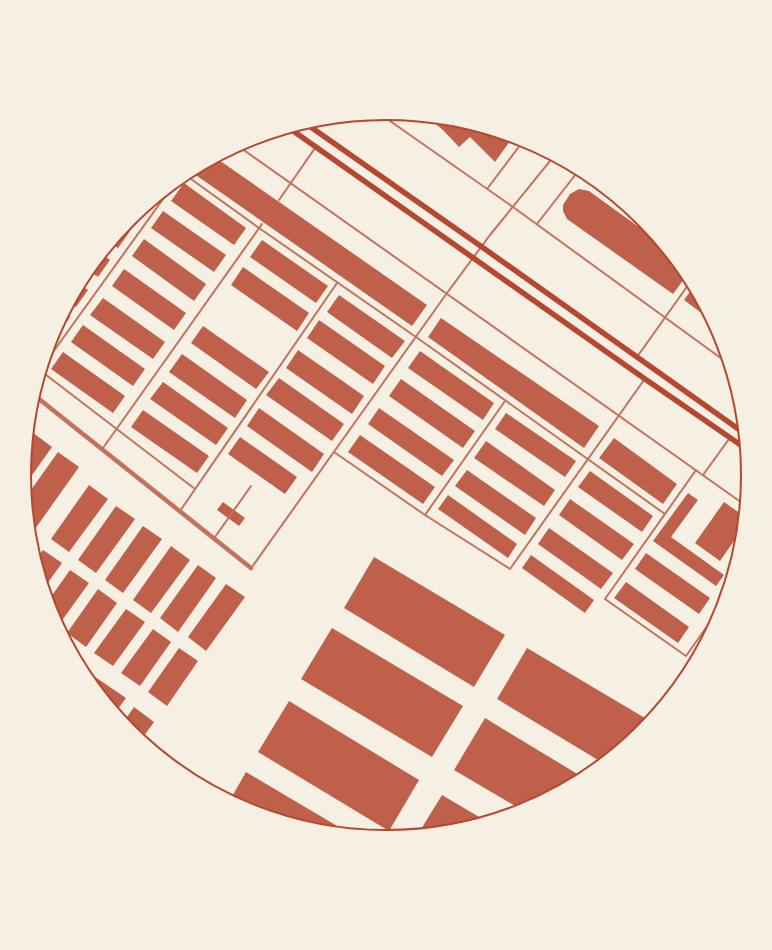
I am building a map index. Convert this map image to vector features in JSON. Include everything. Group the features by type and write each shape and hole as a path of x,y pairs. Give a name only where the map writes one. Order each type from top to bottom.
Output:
{"main road":[{"path":"312,128 738,429"},
{"path":"295,132 739,444"}],"street":[{"path":"39,400 251,568"}],"lane":[{"path":"389,120 537,224 721,358"},
{"path":"487,189 519,146"},
{"path":"279,200 316,147"},
{"path":"244,150 740,501"},
{"path":"251,568 447,293 490,235 550,161"},
{"path":"537,224 575,175"},
{"path":"191,179 258,228 416,337 665,514"},
{"path":"53,351 163,198"},
{"path":"102,450 262,224"},
{"path":"180,512 338,283"},
{"path":"637,357 687,287"},
{"path":"46,375 195,489"},
{"path":"334,452 425,515 510,569 645,379"},
{"path":"425,515 505,401"},
{"path":"703,475 730,437"},
{"path":"696,470 605,599 686,656 705,630"},
{"path":"214,538 251,486"}],"building":[{"path":"435,124 478,132 509,142 495,162 470,137 459,147"},
{"path":"221,161 427,305 412,326 196,176"},
{"path":"184,183 246,228 234,245 171,201"},
{"path":"579,189 589,191 642,229 668,259 683,281 673,294 567,219 563,211 563,205 570,194"},
{"path":"163,211 226,255 214,272 151,228"},
{"path":"129,230 130,231 118,248 115,246"},
{"path":"144,239 206,284 194,301 132,256"},
{"path":"262,240 328,286 316,303 250,257"},
{"path":"106,257 110,260 98,277 94,274"},
{"path":"243,267 309,313 297,331 231,285"},
{"path":"124,269 186,313 174,330 112,286"},
{"path":"85,288 88,290 76,307 74,306"},
{"path":"690,292 701,313 684,300"},
{"path":"339,295 405,341 392,358 327,312"},
{"path":"103,298 165,342 153,359 90,315"},
{"path":"441,318 599,426 584,448 428,337"},
{"path":"319,320 385,366 373,384 307,338"},
{"path":"83,325 145,369 133,386 71,342"},
{"path":"203,326 269,372 256,389 191,343"},
{"path":"298,350 364,396 352,414 286,368"},
{"path":"420,351 494,403 483,420 408,368"},
{"path":"63,352 125,396 113,413 51,369"},
{"path":"182,354 247,400 235,418 169,372"},
{"path":"279,378 344,424 332,441 266,395"},
{"path":"401,379 475,431 463,448 389,396"},
{"path":"163,382 228,428 216,445 150,399"},
{"path":"259,408 324,454 312,472 247,426"},
{"path":"379,408 454,460 442,476 368,424"},
{"path":"143,410 209,456 197,473 131,427"},
{"path":"506,413 576,461 565,477 495,429"},
{"path":"34,433 52,447 31,476"},
{"path":"360,435 435,487 423,504 348,452"},
{"path":"240,437 297,477 285,494 228,454"},
{"path":"614,438 677,484 663,504 599,458"},
{"path":"486,441 555,490 544,506 474,458"},
{"path":"58,452 79,467 35,529 32,489"},
{"path":"467,470 536,518 525,535 455,486"},
{"path":"590,471 653,516 642,532 578,487"},
{"path":"89,485 108,499 69,552 51,539"},
{"path":"688,493 698,500 671,537 724,575 716,586 653,541"},
{"path":"448,495 517,544 508,558 438,509"},
{"path":"570,499 634,544 622,560 559,515"},
{"path":"223,502 245,518 239,526 217,510"},
{"path":"724,502 739,512 735,540 720,561 695,543"},
{"path":"116,506 135,519 96,573 78,560"},
{"path":"143,526 162,539 123,593 105,580"},
{"path":"549,528 613,573 601,589 538,544"},
{"path":"171,546 190,560 151,613 133,600"},
{"path":"43,550 62,563 48,583 43,567 40,554"},
{"path":"646,553 710,598 699,614 635,569"},
{"path":"531,555 594,600 585,613 522,568"},
{"path":"374,557 505,635 474,687 344,608"},
{"path":"198,565 216,578 178,632 160,618"},
{"path":"70,570 89,583 62,620 52,595"},
{"path":"626,582 689,627 678,643 614,598"},
{"path":"226,584 245,597 206,651 188,637"},
{"path":"98,589 117,603 86,647 70,635 68,632"},
{"path":"126,609 145,622 113,666 94,653"},
{"path":"332,628 463,706 432,757 301,679"},
{"path":"153,629 171,642 140,686 121,673"},
{"path":"179,648 198,661 167,706 148,692"},
{"path":"527,648 645,718 620,742 598,760 497,699"},
{"path":"94,676 126,698 118,708"},
{"path":"289,701 419,780 390,830 387,830 258,752"},
{"path":"134,707 154,722 145,735 127,717"},
{"path":"485,718 577,774 543,793 515,806 454,770"},
{"path":"246,772 338,827 294,818 250,803 233,795"},
{"path":"442,795 480,817 455,823 422,828"}]}
